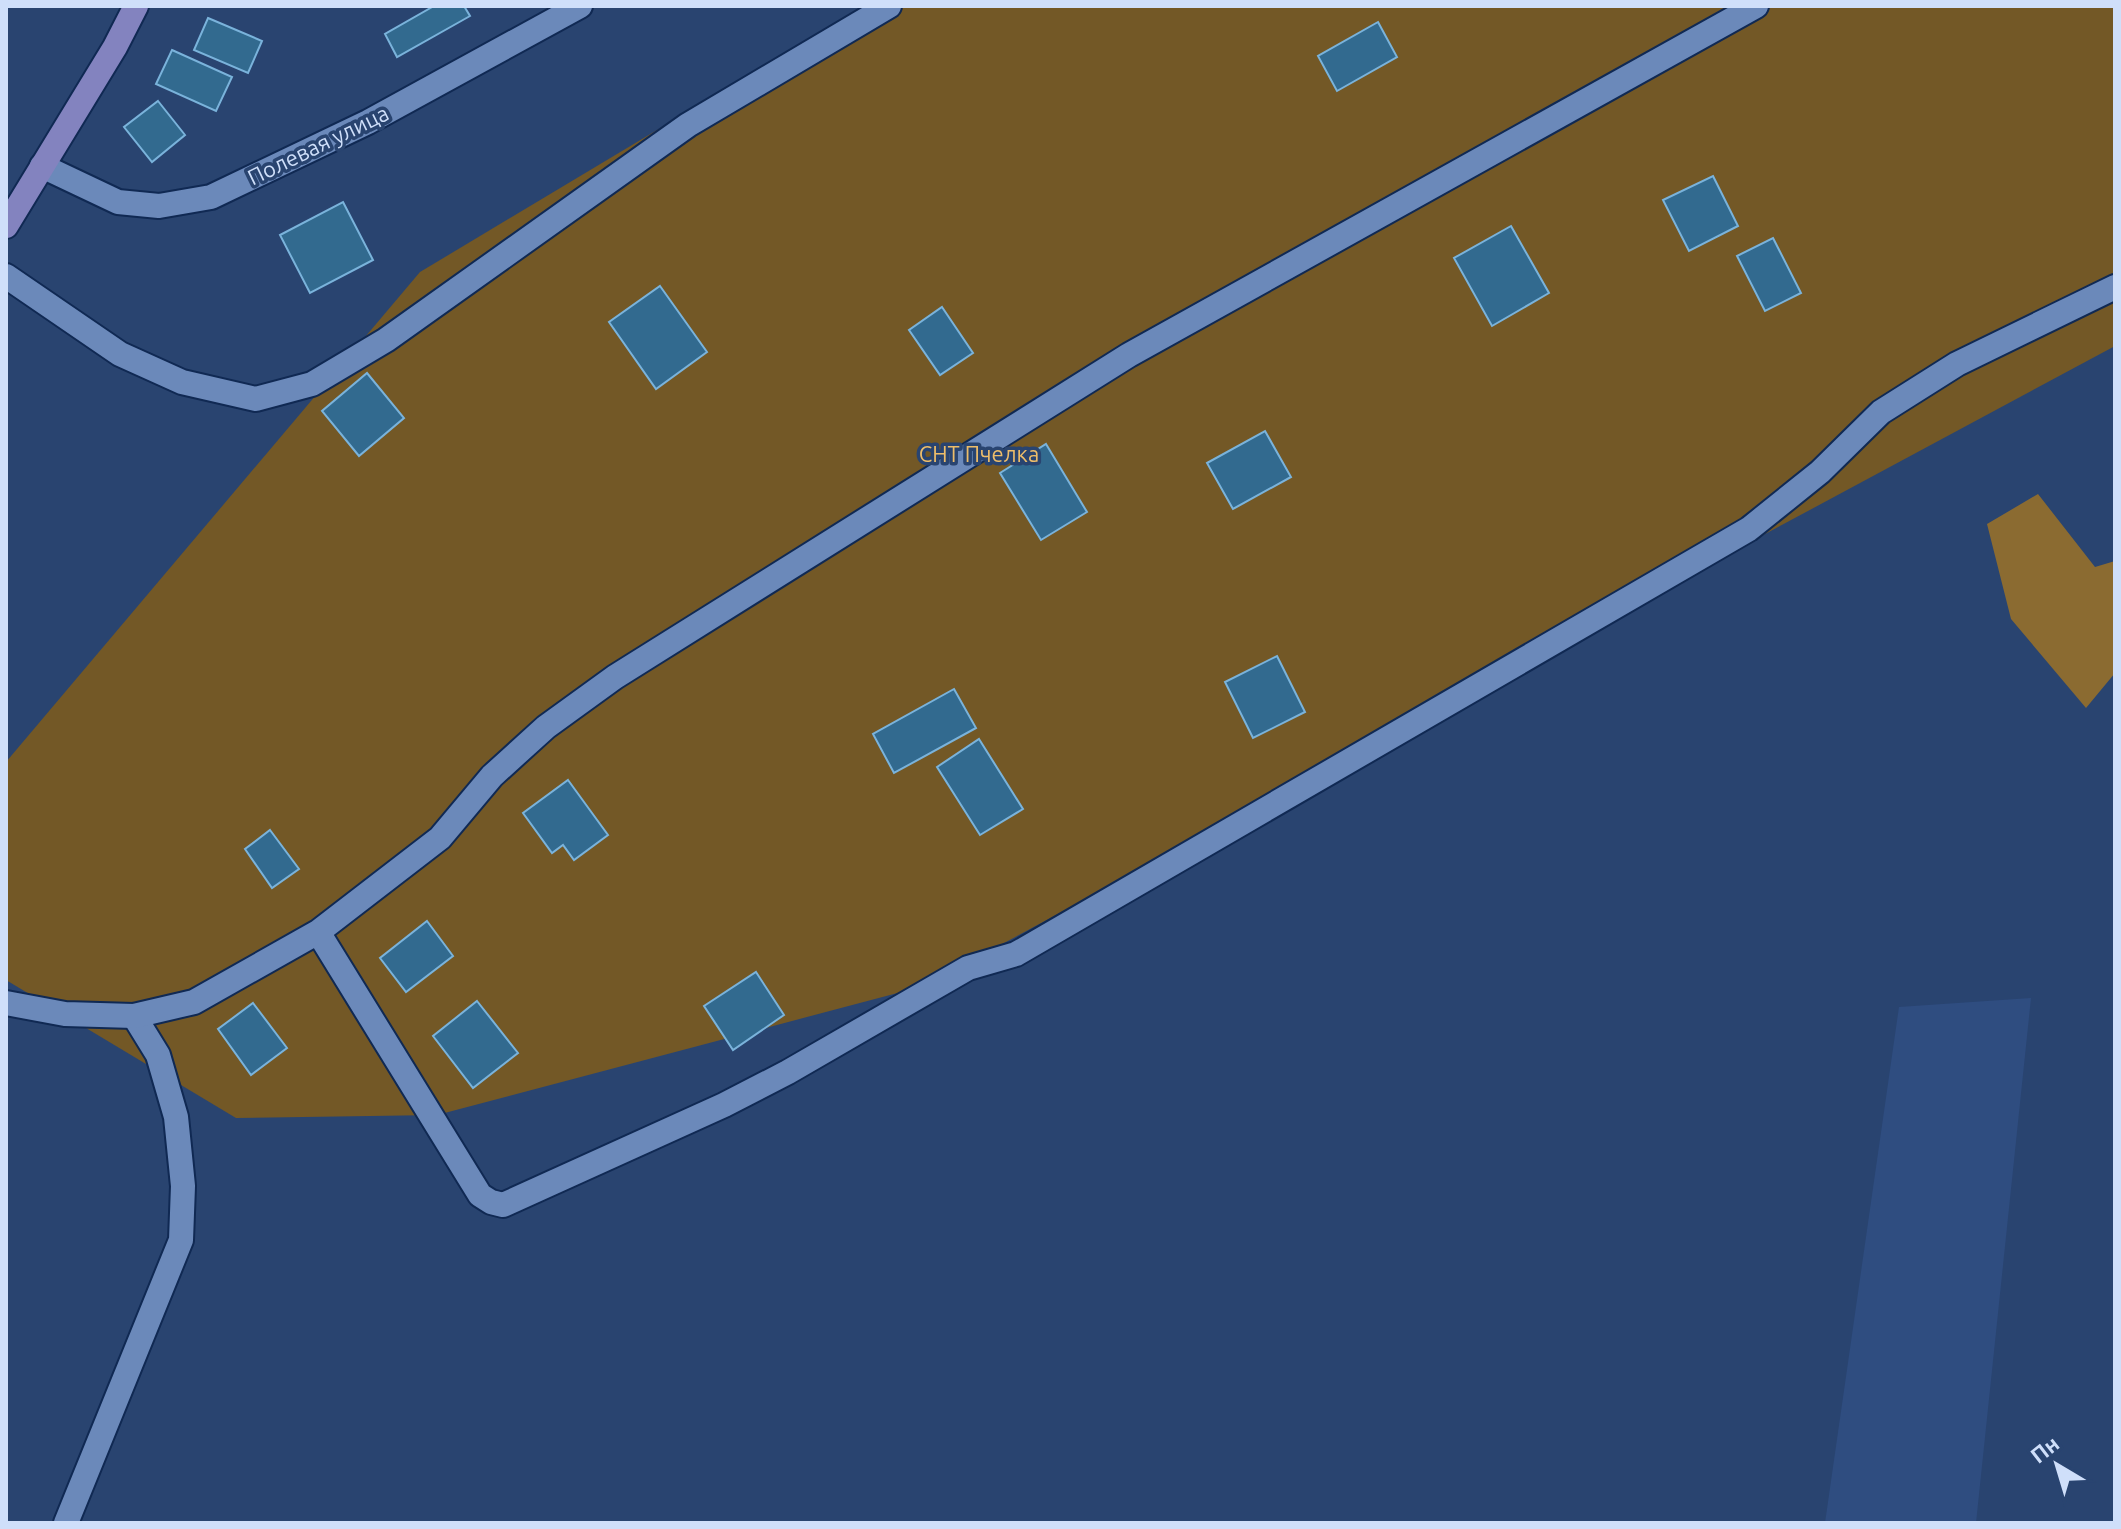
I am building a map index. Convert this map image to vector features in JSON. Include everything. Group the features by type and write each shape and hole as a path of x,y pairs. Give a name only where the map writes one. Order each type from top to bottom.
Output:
{"main road":[{"path":"6,226 115,47 136,6"}],"street":[{"name":"Полевая улица","path":"42,166 118,202 159,206 211,197 368,122 580,6"},
{"path":"6,276 120,354 182,382 256,399 312,384 386,340 688,125 889,6"},
{"path":"6,1003 65,1014 134,1016 194,1002 318,932 440,838 492,776 546,727 615,677 1129,355 1756,6"},
{"path":"318,932 480,1195 503,1205 737,1098 968,968 1016,954 1749,529 1820,472 1881,412 1957,364 2115,287"},
{"path":"66,1523 181,1240 183,1186 176,1117 158,1055 134,1016"}],"shaded area":[{"path":"2038,494 2095,567 2115,561 2115,673 2086,708 2011,619 1987,524"},
{"path":"2031,998 1976,1523 1825,1523 1899,1007"}],"green space":[{"name":"СНТ Пчелка","path":"864,6 2115,6 2115,346 924,986 437,1115 236,1118 6,980 6,762 420,272"}],"building":[{"path":"434,6 464,6 470,16 397,57 385,34"},
{"path":"208,18 262,41 248,73 194,50"},
{"path":"1378,22 1397,57 1337,91 1318,56"},
{"path":"172,50 232,77 216,111 156,84"},
{"path":"158,101 185,135 152,162 124,127"},
{"path":"1713,176 1738,226 1689,251 1663,200"},
{"path":"343,202 373,260 310,293 280,235"},
{"path":"1511,226 1549,293 1492,326 1454,258"},
{"path":"1773,238 1801,293 1765,311 1737,256"},
{"path":"660,286 707,352 656,389 609,322"},
{"path":"942,307 973,353 940,375 909,330"},
{"path":"367,373 404,418 359,456 322,411"},
{"path":"1265,431 1291,477 1233,509 1207,463"},
{"path":"1046,444 1087,512 1041,540 1000,473"},
{"path":"1277,656 1305,712 1253,738 1225,682"},
{"path":"954,689 976,728 894,773 873,734"},
{"path":"979,739 1023,809 980,835 937,767"},
{"path":"568,780 608,835 574,860 563,845 552,853 523,813"},
{"path":"270,830 299,869 272,888 245,849"},
{"path":"427,921 453,956 406,992 380,958"},
{"path":"756,972 784,1015 733,1050 704,1006"},
{"path":"477,1001 518,1053 473,1088 433,1036"},
{"path":"253,1003 287,1048 251,1075 218,1029"}]}
